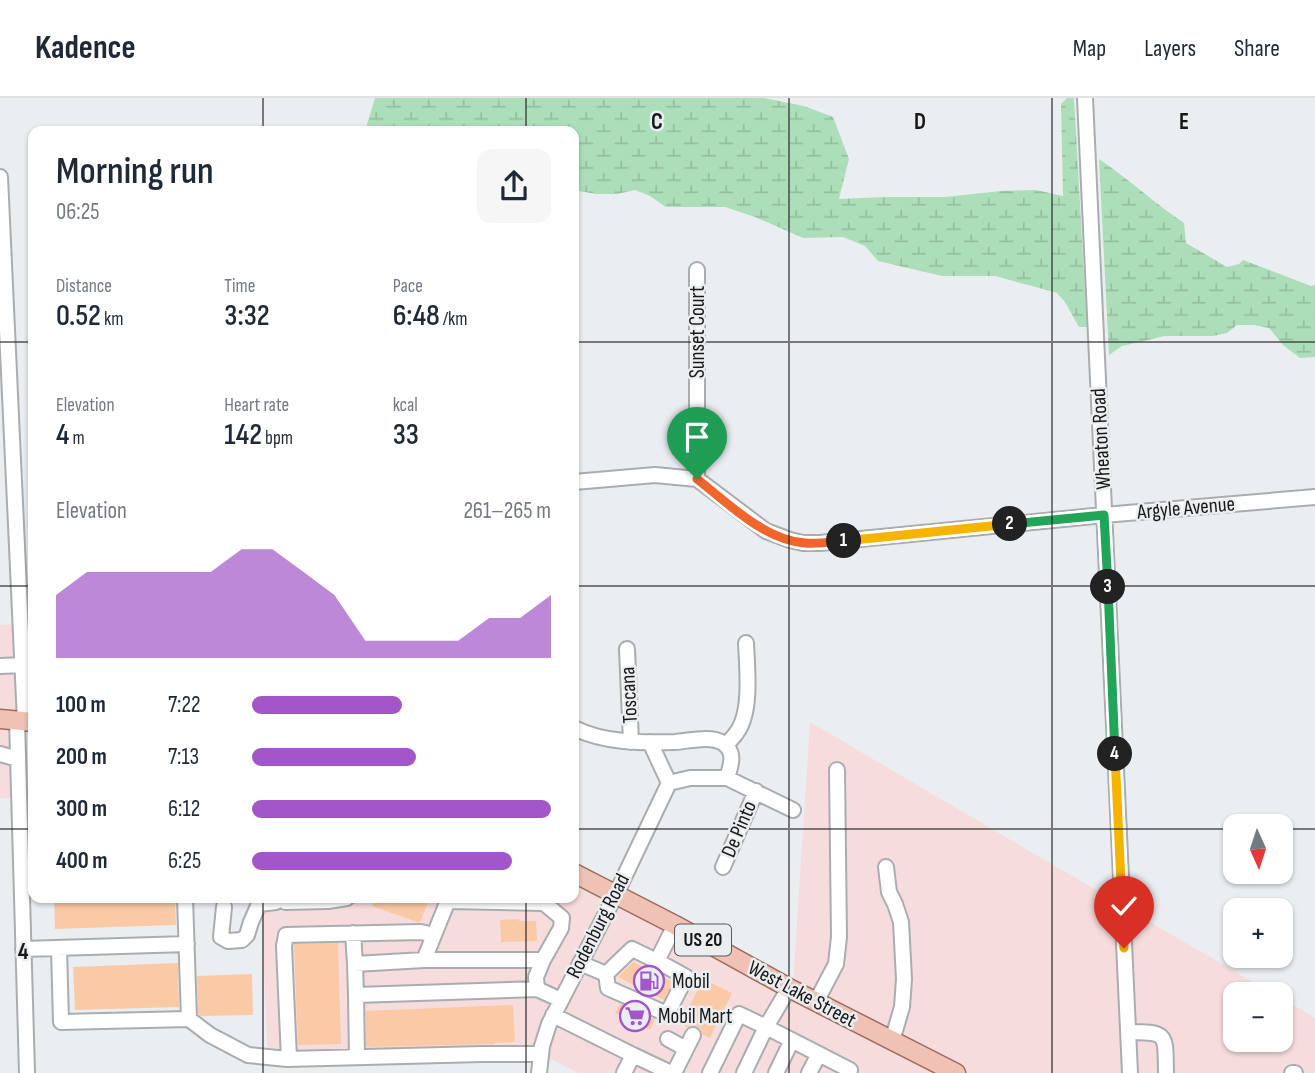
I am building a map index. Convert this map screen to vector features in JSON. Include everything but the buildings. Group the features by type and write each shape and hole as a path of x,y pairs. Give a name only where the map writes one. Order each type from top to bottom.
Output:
{"main road":[{"name":"West Lake Street","path":"579,876 949,1071"}],"street":[{"name":"Wheaton Road","path":"1086,98 1130,1073"},
{"path":"0,177 23,665 18,759 27,870 23,949 27,1073"},
{"name":"Sunset Court","path":"697,270 697,479"},
{"path":"579,482 655,475 697,479"},
{"name":"Argyle Avenue","path":"697,479 763,529 803,543 1315,497"},
{"path":"726,745 739,730 744,712 747,689 746,643"},
{"name":"Toscana","path":"627,649 631,742"},
{"path":"0,666 23,665"},
{"path":"579,730 631,742 719,741 726,745 732,757 727,778"},
{"path":"650,742 669,783 690,778 727,778 793,810"},
{"path":"0,754 18,759"},
{"path":"816,1002 836,964 839,937 837,770"},
{"name":"Rodenburg Road","path":"539,1073 542,1046 553,1015 616,894 669,783"},
{"name":"De Pinto","path":"723,867 756,791"},
{"path":"886,867 889,892 901,922 904,979 902,1007 892,1041"},
{"path":"186,903 189,1019"},
{"path":"224,907 221,937 228,941 242,940 247,935 259,904 270,903"},
{"path":"424,960 446,903"},
{"path":"537,989 536,976 561,928 562,918 544,903"},
{"path":"659,962 657,961 675,925"},
{"path":"353,933 357,1057"},
{"path":"289,1059 284,946 286,935 434,934"},
{"path":"23,949 187,944"},
{"path":"59,948 61,1022 189,1019 210,1035 248,1055 289,1059 541,1054"},
{"path":"632,949 686,977 667,1014 608,988 607,974 632,949"},
{"path":"355,964 424,960 543,960"},
{"path":"580,964 607,974"},
{"path":"744,1073 789,988"},
{"path":"355,995 537,989 561,1000"},
{"path":"710,1073 739,1014 850,1070 849,1073"},
{"path":"553,1015 672,1073 693,1035"},
{"path":"1128,1032 1161,1034 1165,1040 1166,1073"},
{"path":"668,1039 686,1049"},
{"path":"776,1073 792,1040"},
{"path":"809,1073 819,1054"},
{"path":"624,1073 633,1055"}],"shaded area":[{"path":"28,574 28,718 22,575"},
{"path":"17,624 22,718 0,716 0,625"},
{"path":"810,722 1223,965 1223,968 1229,968 1253,982 1223,982 1223,1052 1293,1052 1293,1005 1315,1018 1315,1073 967,1073 793,984"},
{"path":"0,723 14,724 16,798 0,798"},
{"path":"579,881 609,896 537,1058 268,1062 261,903 579,903"},
{"path":"617,898 951,1073 578,1073 545,1056 545,1048"}],"green space":[{"path":"375,98 764,98 804,106 833,117 849,159 839,199 945,197 1036,190 1063,196 1061,104 1067,98 1074,98 1087,327 1079,327 1057,293 995,276 942,276 878,261 865,246 843,237 803,238 725,207 666,207 635,190 617,194 579,191 579,126 367,126"},
{"path":"1099,159 1184,223 1186,243 1227,267 1243,260 1311,286 1315,285 1315,357 1300,358 1283,345 1269,328 1254,325 1237,325 1227,333 1213,336 1165,336 1122,346 1109,355"}],"place":[{"name":"Mobil","path":"649,981"},
{"name":"Mobil Mart","path":"635,1016"}],"route":[{"path":"697,479 763,529 803,543 1104,515 1124,948"}]}
